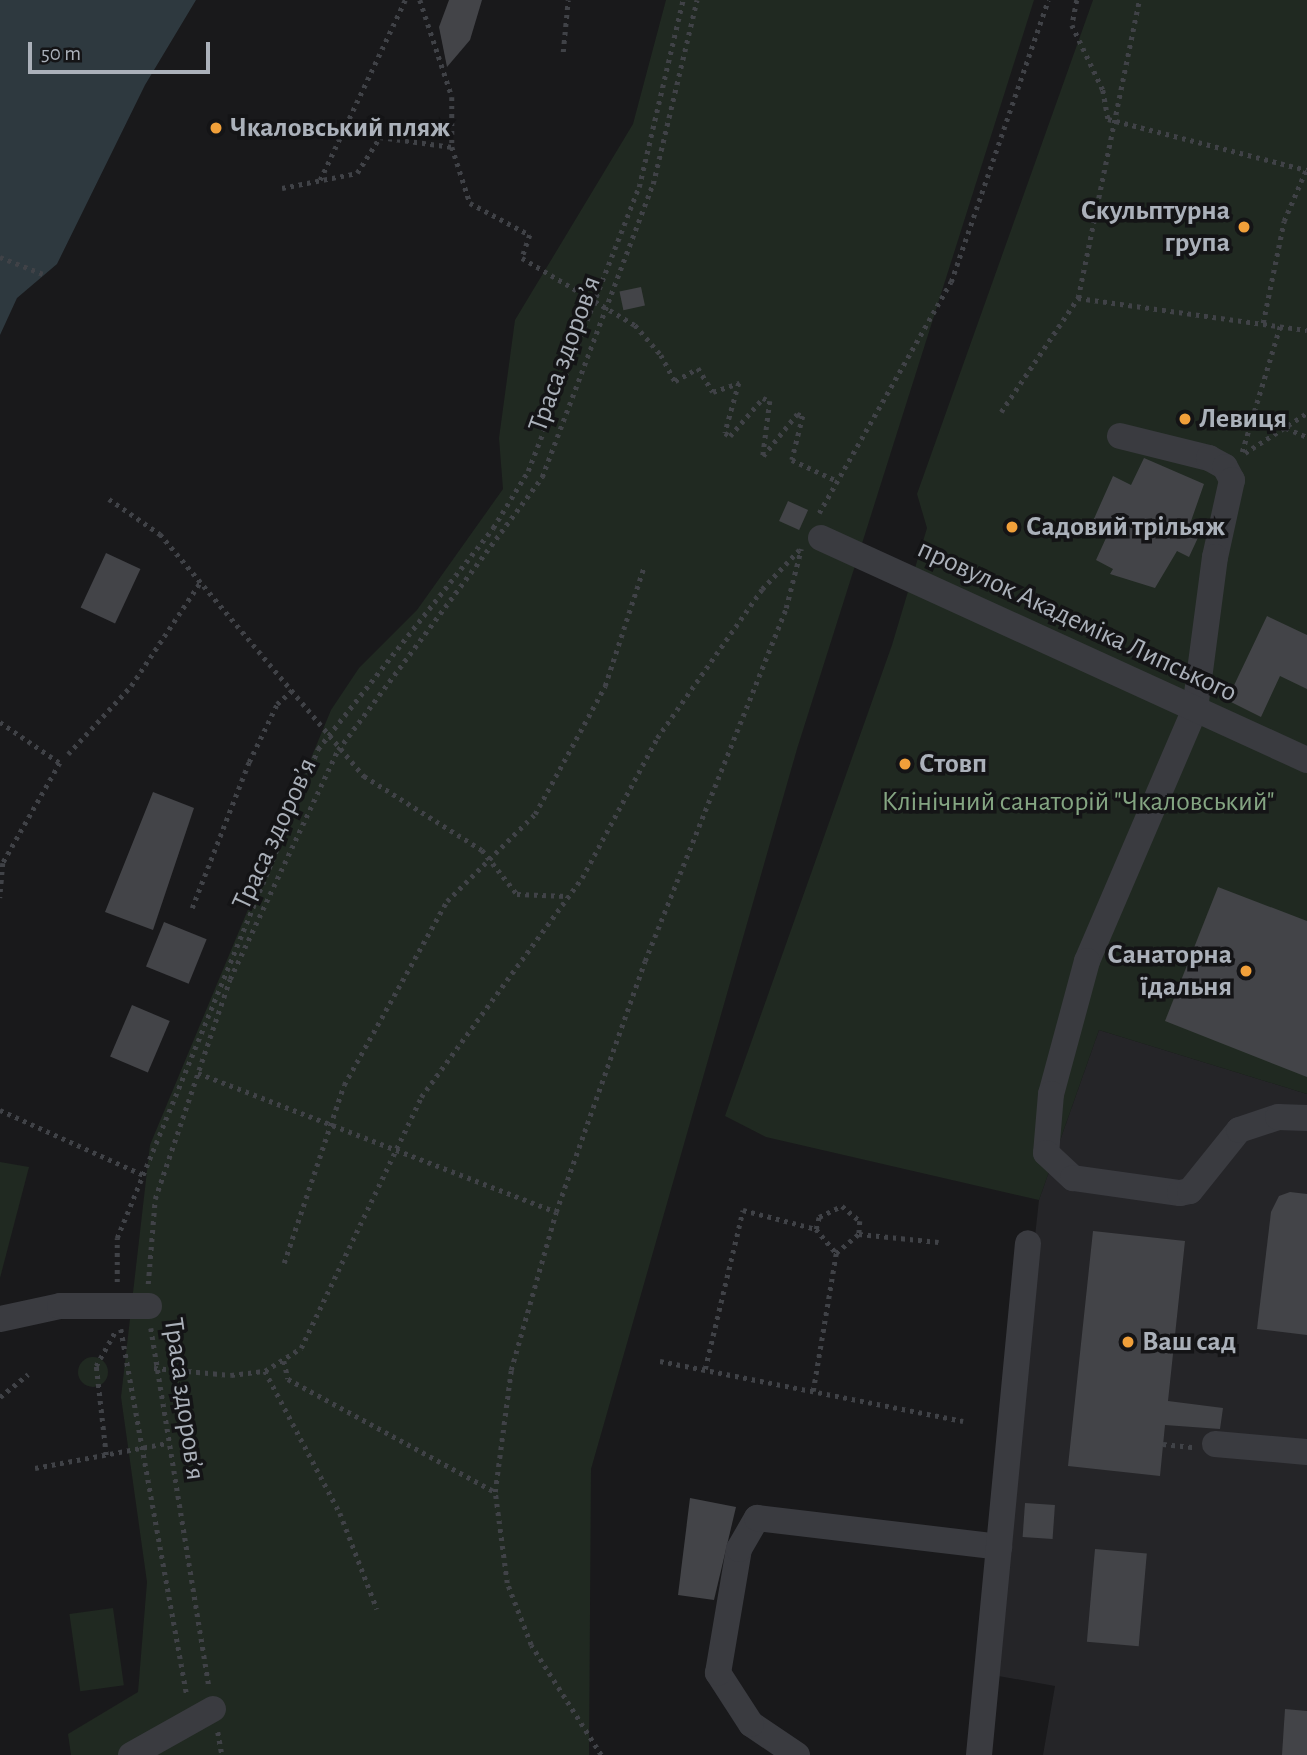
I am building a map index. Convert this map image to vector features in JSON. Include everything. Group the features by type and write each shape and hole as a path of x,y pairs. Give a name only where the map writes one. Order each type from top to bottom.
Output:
{"street":[{"path":"1120,436 1209,458 1226,467 1232,480 1195,709 1087,961 1051,1094 1046,1153 1073,1178 1180,1193 1190,1191 1238,1130 1278,1117 1307,1118"},
{"name":"провулок Академіка Липського","path":"811,536 1307,760"},
{"path":"979,1755 1028,1243"},
{"path":"0,1319 60,1306 149,1306"},
{"path":"1215,1444 1307,1452"},
{"path":"797,1755 751,1724 718,1673 739,1549 757,1518 999,1547"},
{"path":"131,1755 202,1715"}],"path":[{"path":"320,181 405,0"},
{"path":"420,0 452,97 453,147 470,202 530,235 522,258 635,325 660,354 675,381 698,368 713,392 738,383 725,433 730,436 764,398 770,401 763,456 797,414 803,416 792,460 837,481"},
{"path":"563,52 568,0"},
{"path":"117,1305 117,1238 318,750 493,528 528,471 595,302 654,138 683,0"},
{"name":"Траса здоров’я","path":"222,1755 202,1715 167,1443 154,1368 149,1306 153,1211 230,979 338,750 542,477 653,184 697,0"},
{"path":"601,1755 531,1645 507,1583 495,1492 511,1370 556,1212 645,961 786,608 811,536 837,481 951,282 1048,0"},
{"path":"1077,0 1072,24 1103,90 1108,119 1307,170 1284,220 1263,323"},
{"path":"1001,412 1078,298 1118,121 1139,0"},
{"path":"282,188 357,173 380,137 453,147"},
{"path":"0,257 43,274"},
{"path":"1078,298 1307,330"},
{"path":"1239,466 1280,326"},
{"path":"1241,456 1307,413"},
{"path":"1285,427 1307,437"},
{"path":"109,499 160,534 295,688 338,750 364,776 482,850 517,894 568,896"},
{"path":"154,1368 230,1375 265,1371 284,1361 316,1327 421,1097 568,896 657,738 762,589 811,536"},
{"path":"284,1263 344,1085 447,901 535,814 605,686 644,567"},
{"path":"68,754 131,686 201,581"},
{"path":"192,908 249,762 277,705 295,688"},
{"path":"0,722 60,762 3,863 0,898"},
{"path":"198,1073 556,1212"},
{"path":"0,1110 143,1175"},
{"path":"817,1229 819,1217 842,1206 860,1221 859,1234"},
{"path":"705,1369 743,1210 817,1229 836,1253"},
{"path":"813,1391 836,1253 859,1234 939,1242"},
{"path":"106,1455 96,1366 120,1323 138,1449 202,1715"},
{"path":"284,1361 288,1379 495,1492"},
{"path":"660,1361 962,1421"},
{"path":"265,1371 340,1513 377,1609"},
{"path":"0,1397 28,1374"},
{"path":"35,1468 167,1443"}],"shaded area":[{"path":"0,0 196,0 145,85 57,264 17,298 0,335"},
{"path":"1099,1030 1307,1094 1307,1755 1043,1755 1055,1686 987,1674 1039,1200"}],"green space":[{"path":"666,0 1034,0 797,749 591,1469 589,1755 71,1755 68,1734 138,1692 147,1582 121,1397 150,1145 331,710 359,668 417,610 503,489 499,438 515,320 633,124"},
{"name":"Клінічний санаторій \"Чкаловський\"","path":"1093,0 1307,0 1307,1094 1099,1030 1039,1200 766,1137 725,1116 892,645 927,528 917,494"},
{"path":"0,1162 29,1167 0,1278"},
{"path":"93,1357 104,1361 108,1372 104,1383 93,1387 82,1383 78,1372 82,1361"},
{"path":"113,1608 124,1685 80,1691 69,1614"}],"building":[{"path":"449,0 482,0 470,40 447,67 439,27"},
{"path":"641,287 645,306 623,310 619,292"},
{"path":"1144,458 1204,484 1190,524 1202,529 1189,557 1177,551 1155,588 1110,574 1113,569 1096,560 1106,538 1089,530 1113,476 1131,485"},
{"path":"788,501 808,510 799,530 779,521"},
{"path":"106,553 140,569 115,623 81,607"},
{"path":"1267,616 1307,635 1307,689 1280,676 1261,717 1227,700"},
{"path":"153,792 194,808 153,930 105,912"},
{"name":"Санаторна їдальня","path":"1218,887 1307,921 1307,1077 1165,1021"},
{"path":"164,922 207,939 189,984 146,967"},
{"path":"132,1005 170,1021 148,1073 110,1057"},
{"path":"1290,1192 1307,1194 1307,1335 1257,1329 1271,1212 1279,1196"},
{"name":"Ваш сад","path":"1093,1231 1185,1241 1168,1401 1223,1408 1220,1429 1165,1425 1160,1476 1068,1466"},
{"path":"690,1498 736,1507 714,1600 678,1595"},
{"path":"1025,1503 1055,1505 1053,1539 1023,1537"},
{"path":"1095,1549 1147,1554 1139,1646 1087,1642"},
{"path":"1285,1709 1307,1711 1307,1755 1282,1755"}],"place":[{"name":"Чкаловський пляж","path":"216,128"},
{"name":"Скульптурна група","path":"1244,227"},
{"name":"Левиця","path":"1185,419"},
{"name":"Садовий трільяж","path":"1012,527"},
{"name":"Стовп","path":"905,764"},
{"name":"Санаторна їдальня","path":"1246,971"},
{"name":"Ваш сад","path":"1128,1342"}]}
